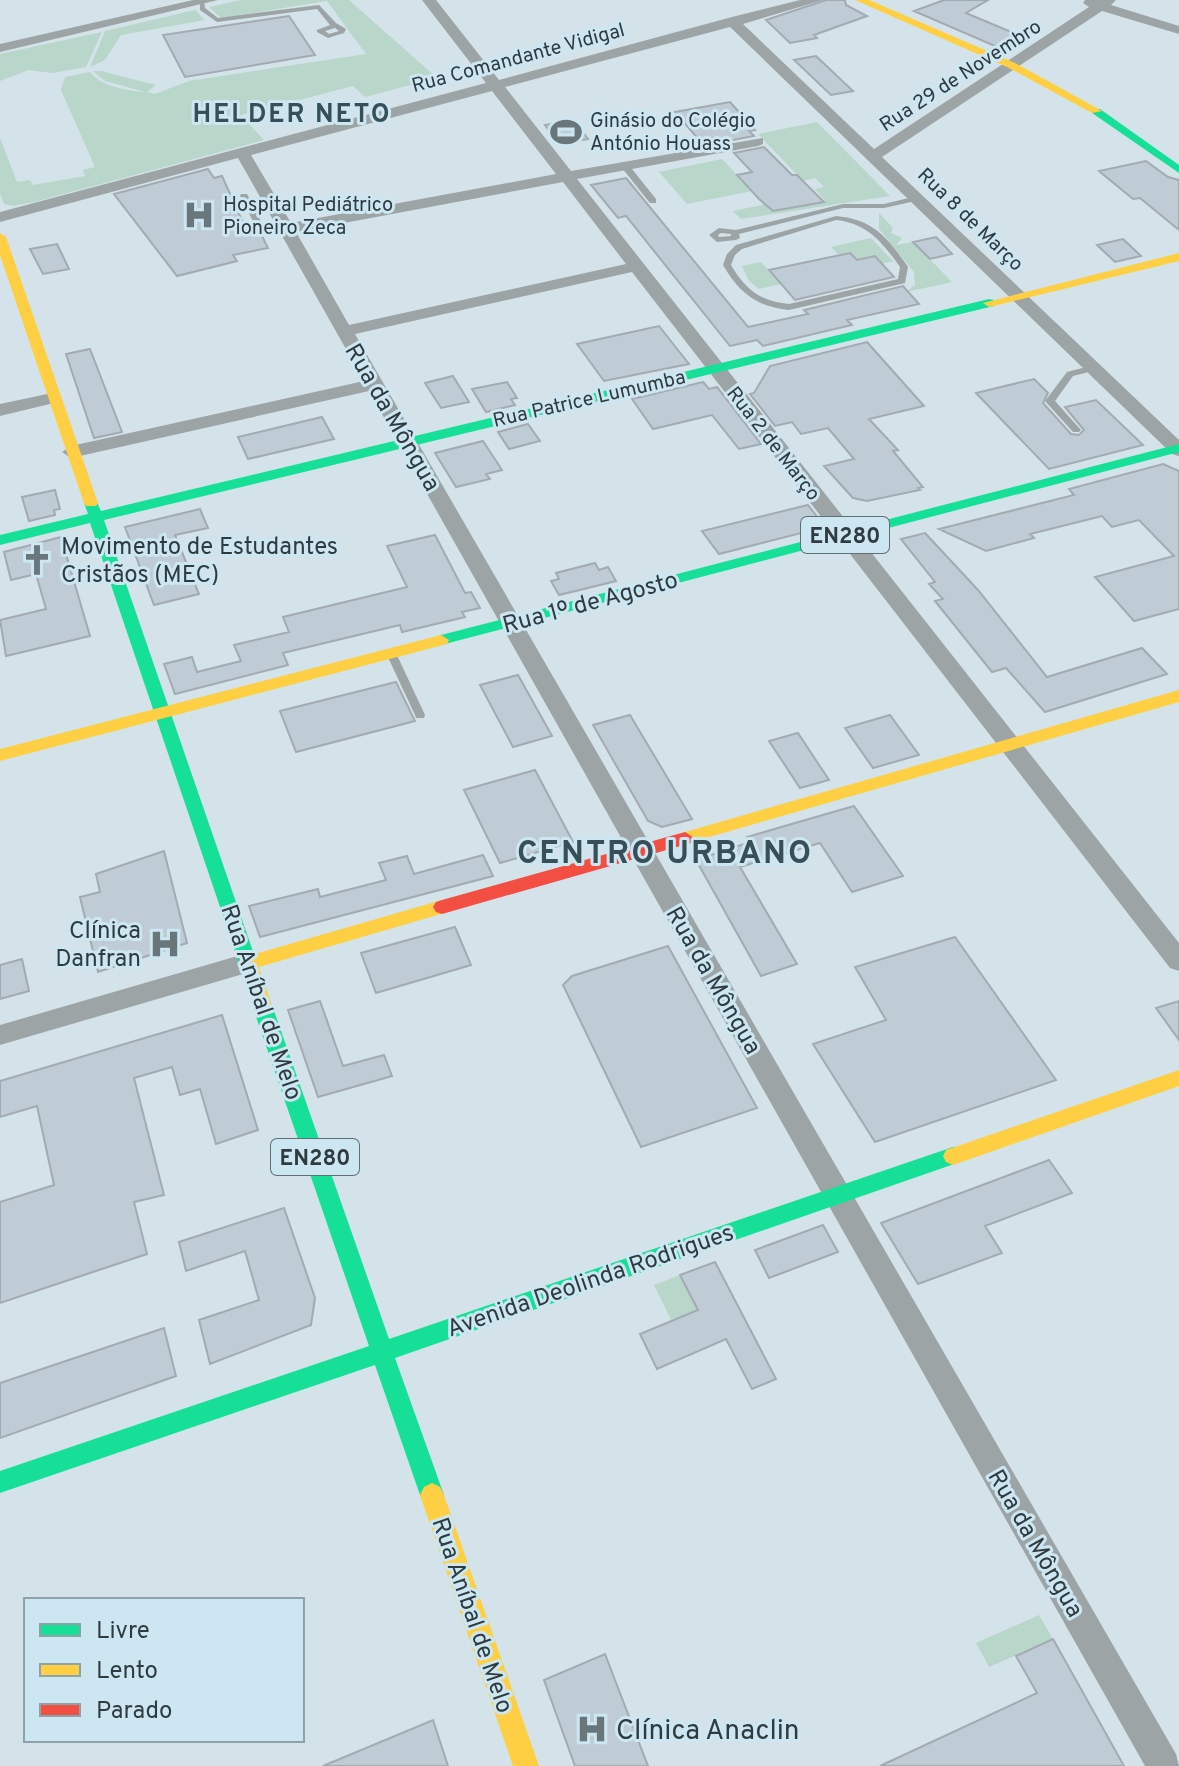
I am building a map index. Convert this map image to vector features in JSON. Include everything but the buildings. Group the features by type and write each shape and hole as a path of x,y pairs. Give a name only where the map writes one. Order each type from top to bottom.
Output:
{"street":[{"name":"Rua 2 de Março","path":"429,0 1179,961"},
{"name":"Rua Comandante Vidigal","path":"0,217 816,0"},
{"path":"860,0 1011,65 1082,101 1179,170"},
{"path":"1081,0 1105,3 1179,30"},
{"path":"0,48 207,1"},
{"name":"Rua 29 de Novembro","path":"873,156 1105,3"},
{"name":"Rua 8 de Março","path":"732,21 1179,449"},
{"path":"286,229 758,141"},
{"name":"Rua da Môngua","path":"242,152 1164,1766"},
{"name":"Rua Aníbal de Melo","path":"0,237 8,289 71,452 526,1766"},
{"name":"Rua Patrice Lumumba","path":"0,540 1179,257"},
{"path":"344,331 637,266"},
{"path":"71,452 375,384"},
{"path":"0,410 52,398"},
{"name":"Rua 1º de Agosto","path":"0,755 847,535 1105,460 1179,449"},
{"path":"0,1035 1179,696"},
{"name":"Avenida Deolinda Rodrigues","path":"0,1482 1179,1078"}],"lane":[{"path":"207,1 202,9 217,20 319,7 334,25"},
{"path":"625,166 653,201"},
{"path":"244,196 261,229 286,229"},
{"path":"836,218 852,218 866,224 904,267 902,281 789,307 775,307 751,298 728,267 731,254 739,247 836,218 917,198"},
{"path":"735,233 843,206 884,206"},
{"path":"1076,430 1050,401 1070,374 1094,368"},
{"path":"308,675 316,661 391,642 411,648"},
{"path":"391,653 420,715"}],"green space":[{"path":"241,0 349,0 437,78 365,97 353,86 241,115 264,140 34,202 13,206 4,204 0,193 0,138 17,182 30,180 33,185 85,176 83,170 95,167 61,90 65,77 90,72 107,84 145,92 105,81 93,71 101,71 156,85 147,92 155,94 189,81 366,54 327,1 221,18 209,7"},
{"path":"195,10 205,20 121,35 105,60 90,67 105,31"},
{"path":"102,32 86,67 52,73 29,70 0,81 0,54"},
{"path":"817,122 890,196 741,219 733,211 766,204 773,211 825,201 815,189 824,187 815,178 803,181 758,134"},
{"path":"722,159 752,191 687,204 659,172"},
{"path":"879,213 893,228 891,233 902,238 896,245 913,242 952,282 906,292 915,285 914,272 879,229"},
{"path":"871,238 893,261 882,264 875,256 857,260 850,253 839,255 831,247"},
{"path":"761,262 781,284 759,289 749,281 742,266"},
{"path":"680,1275 697,1310 671,1320 654,1285"},
{"path":"1039,1615 1053,1639 989,1667 976,1643"}],"traffic: fast":[{"path":"1096,111 1179,170"},
{"path":"0,540 989,303"},
{"path":"441,640 1179,448"},
{"path":"91,503 248,963"},
{"path":"0,1482 382,1352 263,1008"},
{"path":"432,1495 382,1352 953,1156"}],"traffic: slow":[{"path":"860,0 1011,65 1096,111"},
{"path":"0,237 91,503"},
{"path":"989,303 1179,257"},
{"path":"0,755 441,640"},
{"path":"685,838 1179,696"},
{"path":"263,1008 248,963 442,907"},
{"path":"953,1156 1179,1078"},
{"path":"432,1495 526,1766"}],"traffic: jam":[{"path":"442,907 685,838"}],"place":[{"name":"Ginásio do Colégio António Houass","path":"566,132"},
{"name":"Hospital Pediátrico Pioneiro Zeca","path":"199,215"},
{"name":"Movimento de Estudantes Cristãos (MEC)","path":"37,560"},
{"name":"Clínica Danfran","path":"165,944"},
{"name":"Clínica Anaclin","path":"592,1729"}],"district":[{"name":"HELDER NETO","path":"292,113"},
{"name":"CENTRO URBANO","path":"665,852"}]}
